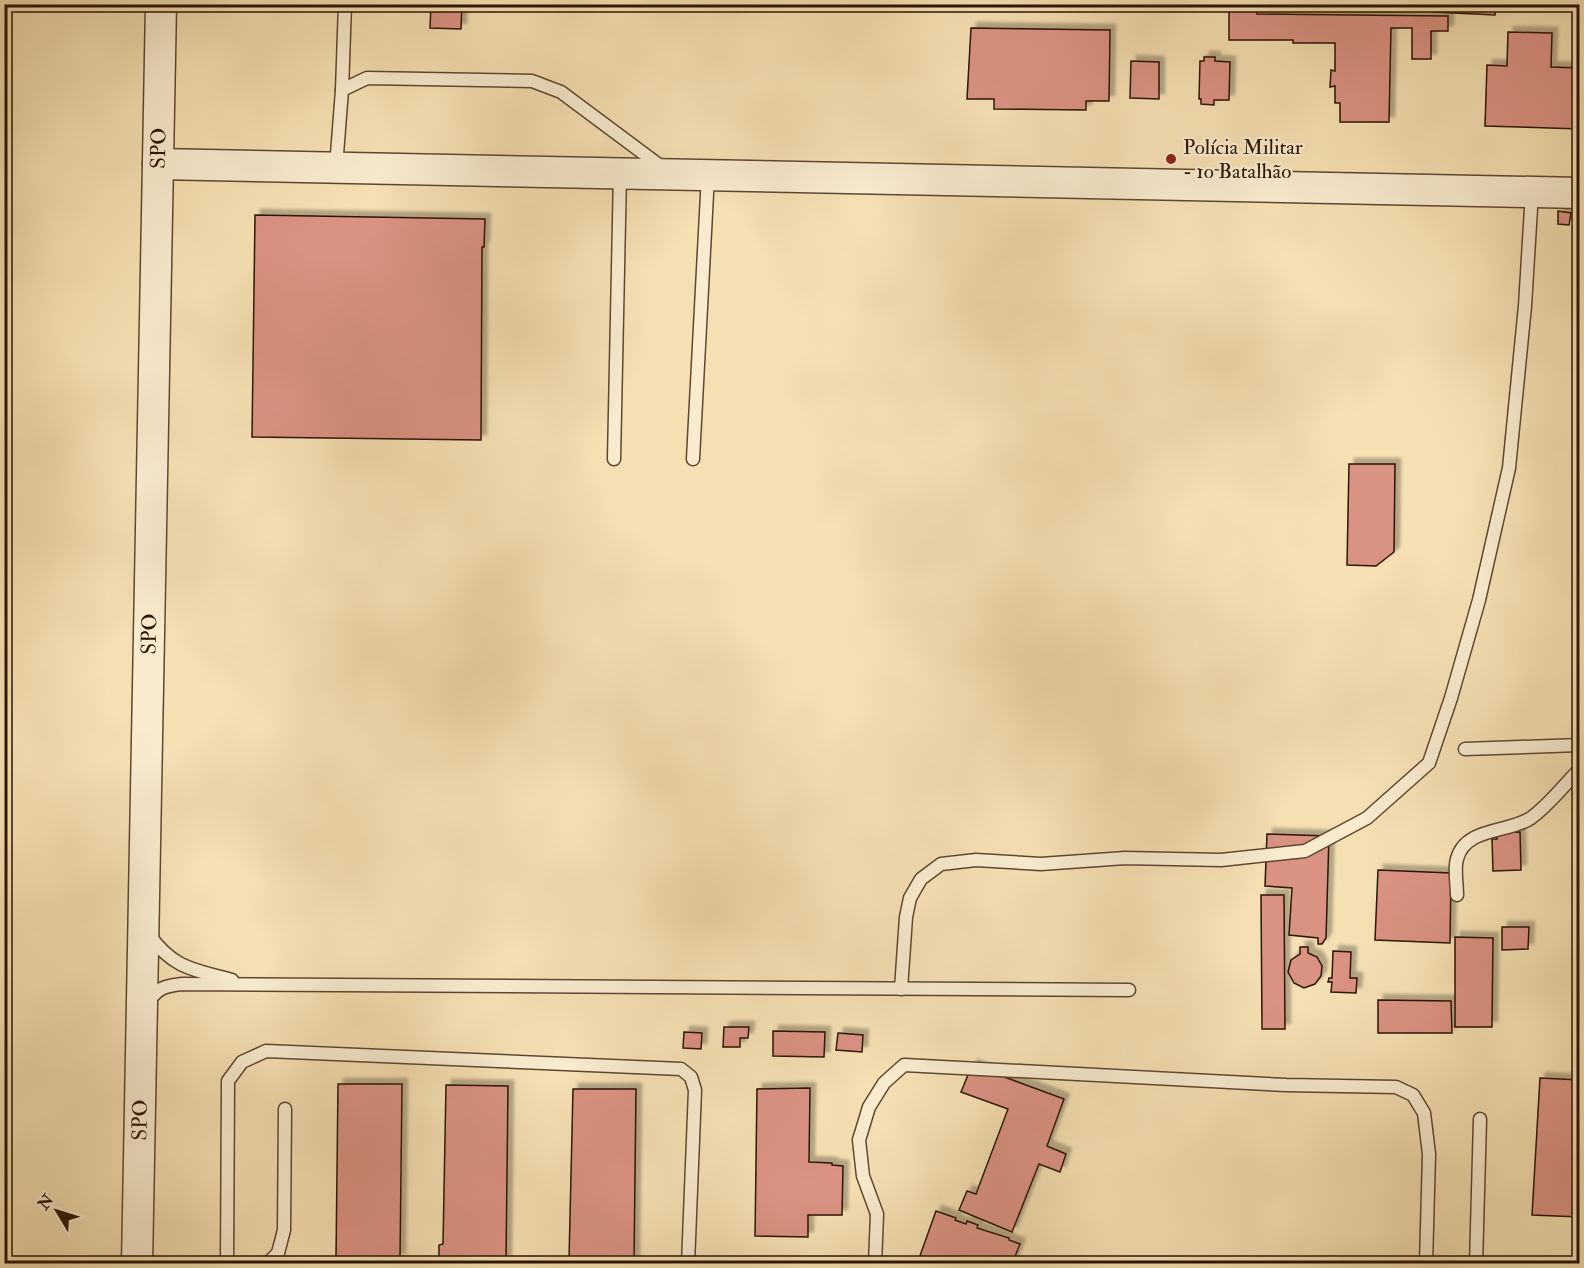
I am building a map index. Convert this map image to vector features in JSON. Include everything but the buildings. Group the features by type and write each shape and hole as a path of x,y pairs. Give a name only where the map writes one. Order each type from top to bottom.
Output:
{"street":[{"name":"SPO","path":"137,1263 160,4"},
{"path":"158,164 1580,193"}],"lane":[{"path":"336,167 345,4"},
{"path":"342,90 368,78 532,81 561,92 670,173"},
{"path":"614,459 620,172"},
{"path":"693,459 708,174"},
{"path":"901,989 906,917 910,898 921,879 940,864 976,860 1041,864 1125,858 1221,860 1305,851 1367,818 1429,763 1451,698 1479,600 1509,468 1525,306 1532,192"},
{"path":"1466,749 1580,745"},
{"path":"1457,896 1457,859 1463,847 1479,835 1530,819 1580,769"},
{"path":"143,926 168,957 187,968 250,985"},
{"path":"141,1016 153,995 166,986 182,984 1129,990"},
{"path":"226,1263 228,1081 242,1062 266,1051 681,1069 691,1077 695,1090 688,1263"},
{"path":"875,1263 877,1214 863,1176 859,1140 869,1107 884,1083 904,1065 1286,1085 1396,1087 1413,1095 1424,1113 1428,1154 1426,1263"},
{"path":"267,1263 278,1253 284,1230 285,1109"},
{"path":"1476,1263 1480,1119"}],"place":[{"name":"Polícia Militar - 1o Batalhão","path":"1171,159"}]}
